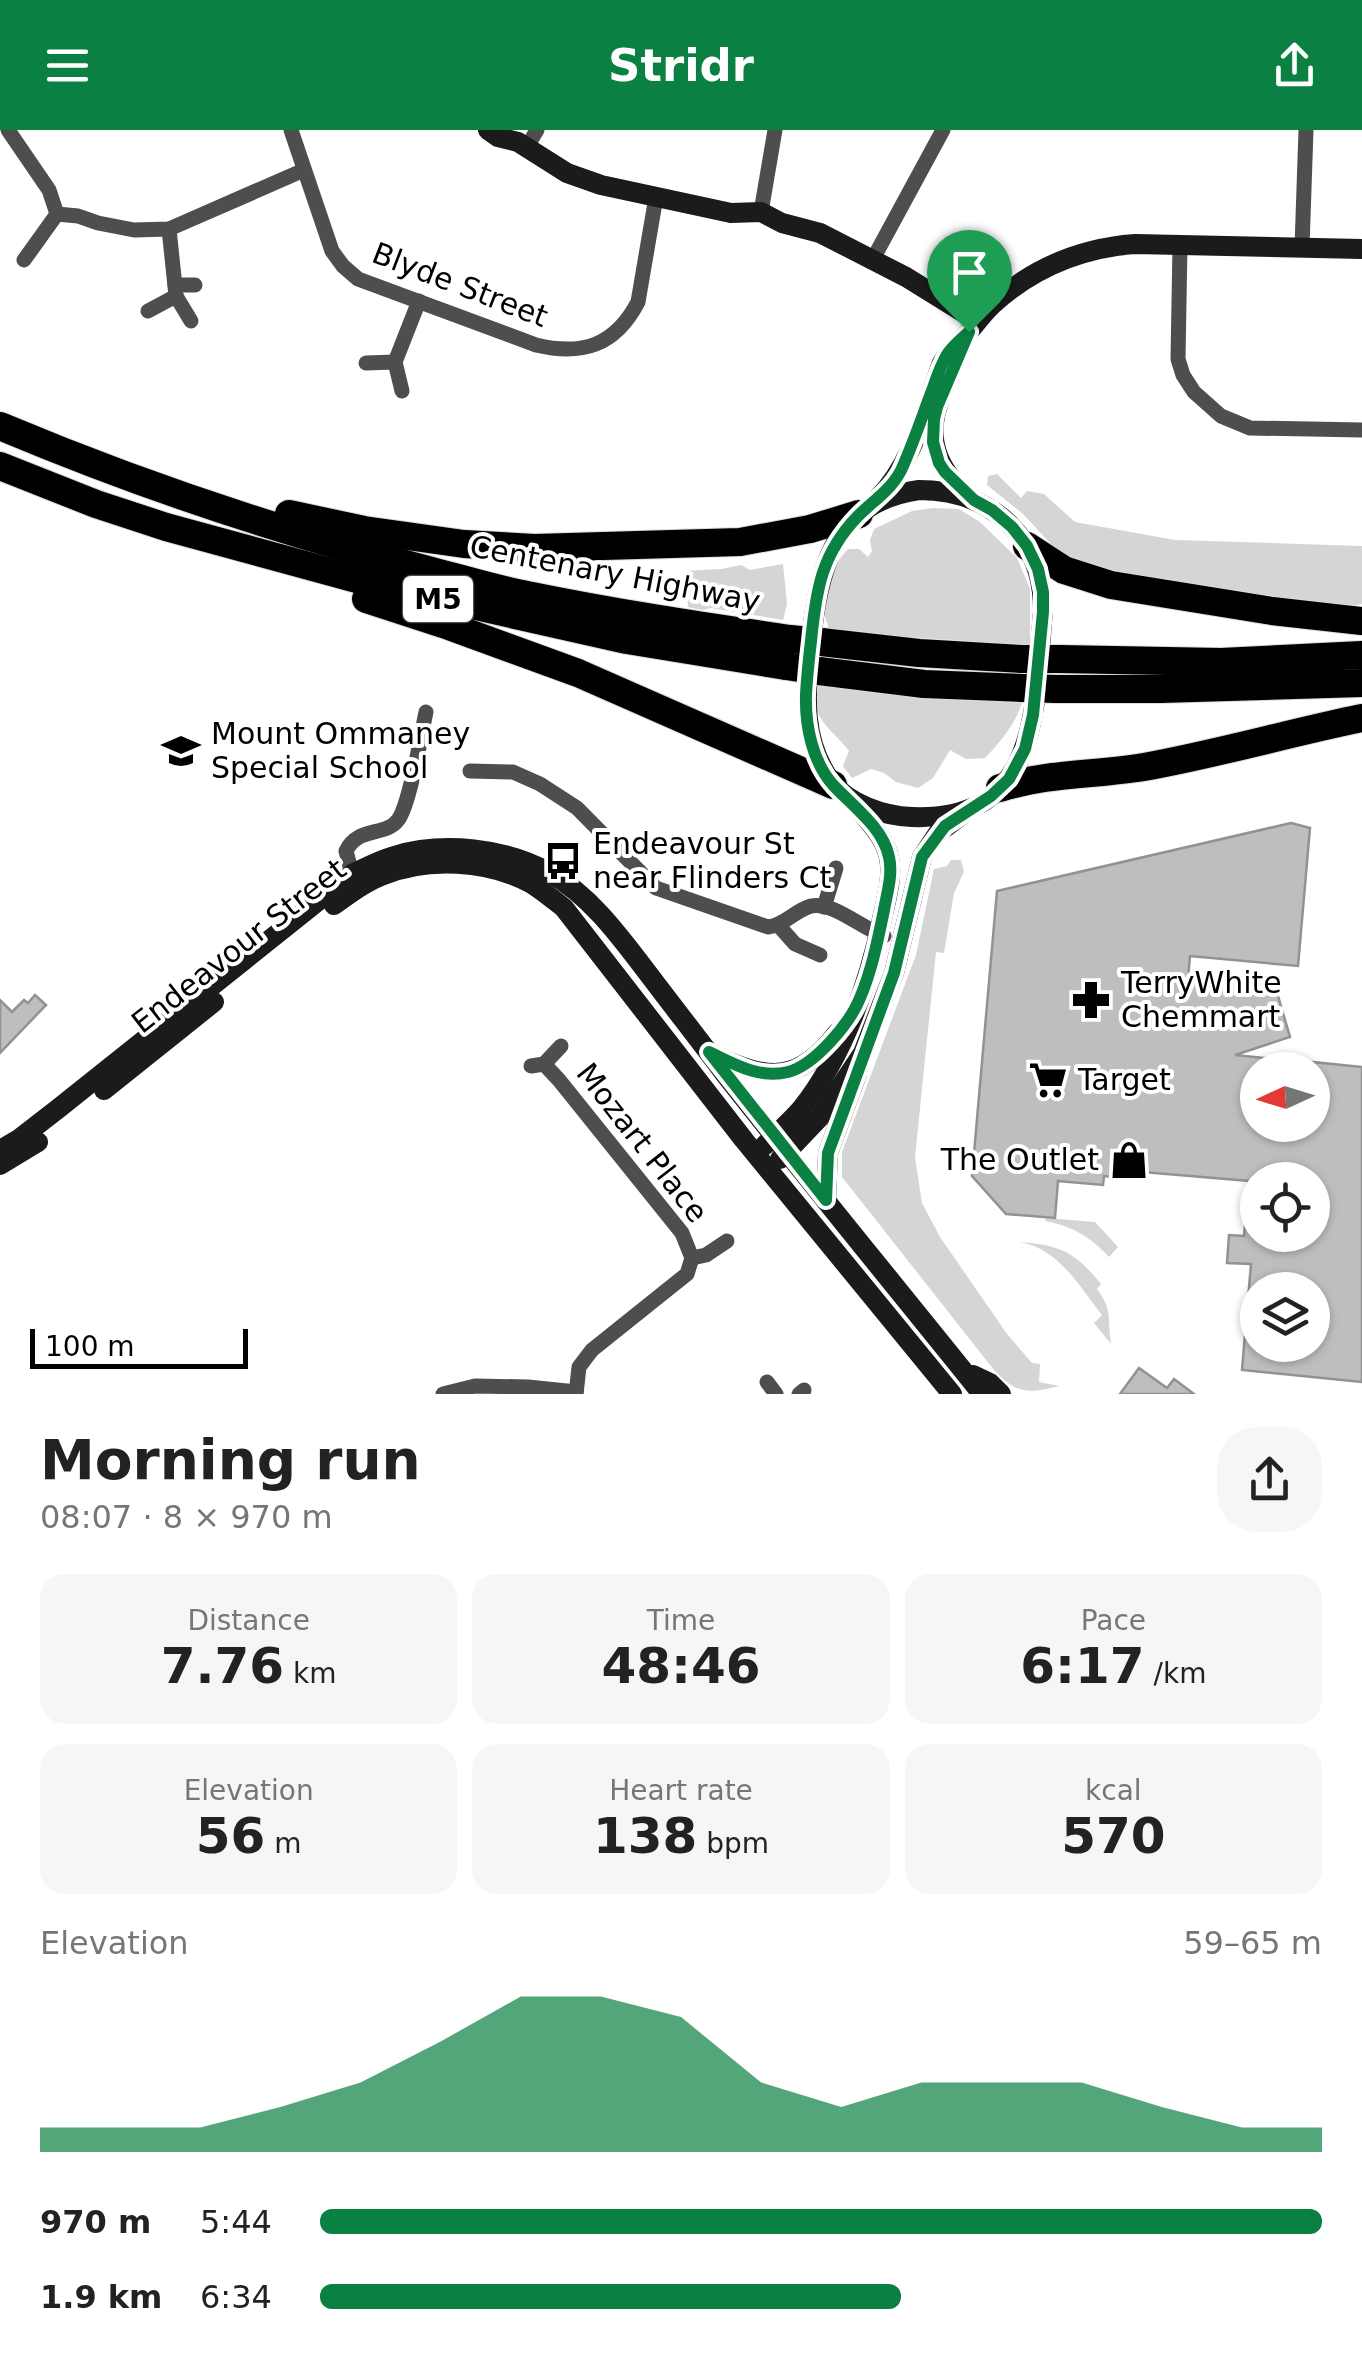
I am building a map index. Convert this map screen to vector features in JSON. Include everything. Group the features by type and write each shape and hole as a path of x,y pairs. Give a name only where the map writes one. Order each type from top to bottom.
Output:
{"highway":[{"name":"Centenary Highway","path":"0,426 127,478 258,523 525,594 681,623 788,653 819,671 924,684 1023,688 1160,689 1362,683"},
{"name":"Centenary Highway","path":"0,466 166,527 415,594 626,640 788,653 821,642 1022,659 1221,662 1362,656"},
{"path":"220,509 242,502 364,530 464,544 534,548 740,542 810,529 864,510"},
{"path":"96,504 121,524 138,530 253,568 396,608 562,667 842,793"},
{"path":"1027,546 1064,570 1111,584 1362,621"},
{"path":"1000,788 1041,777 1141,767 1362,718"}],"main road":[{"path":"488,130 518,142 532,138 567,173 602,185 731,212 761,212 782,223 820,233 873,259 973,327"},
{"path":"762,1162 818,1086 858,1003 889,882 890,861 883,842 820,762 810,738 806,698 819,581 834,547 898,476 942,364 954,346 1007,293 1036,272 1108,246 1362,249"},
{"path":"826,1200 828,1153 894,973 922,857 938,833 1000,788 1019,764 1030,733 1043,592 1038,569 1027,546 1003,518 956,485 939,463 932,431 937,407 973,327"},
{"path":"864,510 886,498 919,490 974,500"},
{"path":"842,793 892,814 913,817 969,810"},
{"name":"Endeavour Street","path":"0,1150 20,1139 352,874 398,855 454,850 504,855 551,874 578,892 614,930 982,1394"},
{"name":"Endeavour Street","path":"0,1165 66,1120 353,891 406,868 430,864 477,866 535,886 564,908 762,1162 952,1394"},
{"path":"709,1052 758,1073 786,1072 816,1057 858,1003"},
{"path":"777,1140 820,1116 863,1053"},
{"path":"962,1370 1001,1394"}],"street":[{"path":"8,130 48,190 56,214"},
{"name":"Blyde Street","path":"291,130 332,250 358,279 556,350 574,351 604,341 622,326 638,302 656,197"},
{"path":"761,212 775,130"},
{"path":"873,259 943,130"},
{"path":"1302,247 1306,130"},
{"path":"56,214 134,230 170,229 304,170"},
{"path":"24,260 56,214"},
{"path":"170,229 176,290 190,321"},
{"path":"1180,244 1178,358 1194,392 1220,416 1250,428 1362,430"},
{"path":"148,311 176,290 195,285"},
{"path":"402,391 396,362 419,301"},
{"path":"366,363 396,362"},
{"path":"352,874 346,851 351,841 400,818 426,712"},
{"path":"470,771 512,772 540,784 577,808 656,888 768,927 779,926 802,909 817,904 878,935 902,940"},
{"path":"824,907 836,868"},
{"path":"779,926 795,944 820,956"},
{"name":"Mozart Place","path":"561,1046 538,1065 559,1080 682,1233 692,1258 687,1274 592,1350 579,1367 576,1393"},
{"name":"Mozart Place","path":"692,1258 706,1255 727,1241"},
{"path":"444,1394 475,1386 576,1393"}],"shaded area":[{"path":"997,474 1021,498 1027,491 1044,494 1075,522 1175,540 1362,546 1362,604 1312,605 1082,568 987,485 988,476"},
{"path":"959,509 980,522 1017,558 1030,589 1030,645 830,632 825,599 843,554 848,549 859,549 868,557 874,529 912,511"},
{"path":"783,564 787,604 783,620 688,607 685,571 741,565 750,570"},
{"path":"813,681 1024,696 1009,730 985,758 966,759 950,750 933,778 918,788 871,769 852,778 843,766 849,751 818,714"},
{"path":"951,860 961,860 964,872 954,893 944,953 936,952 915,1157 922,1203 940,1237 1007,1334 1032,1363 1040,1364 1039,1382 1059,1386 1039,1390 1016,1388 994,1370 842,1177 842,1152 916,955 934,869 947,866"},
{"path":"1046,1218 1095,1222 1118,1247 1109,1257 1080,1233 1045,1221"},
{"path":"1020,1242 1066,1252 1092,1273 1101,1284 1097,1289 1107,1309 1111,1344 1094,1323 1102,1315 1067,1270 1046,1252"}],"building":[{"path":"1291,823 1310,828 1298,966 1190,956 1188,979 1276,989 1290,1037 1235,1055 1240,1056 1240,1142 1330,1142 1330,1064 1362,1067 1362,1382 1242,1370 1243,1362 1330,1362 1330,1272 1250,1272 1251,1264 1227,1263 1229,1235 1240,1236 1240,1252 1330,1252 1330,1162 1240,1162 1240,1180 1143,1172 1143,1180 1104,1176 1103,1185 1058,1181 1055,1218 1006,1214 972,1176 997,891"},
{"path":"35,995 46,1005 0,1053 0,1000 12,1012"},
{"path":"1139,1368 1167,1388 1174,1379 1194,1394 1120,1394"}],"place":[{"name":"Mount Ommaney Special School","path":"181,751"},
{"name":"Endeavour St near Flinders Ct","path":"563,861"},
{"name":"TerryWhite Chemmart","path":"1091,1000"},
{"name":"Target","path":"1048,1080"},
{"name":"The Outlet","path":"1129,1160"}],"route":[{"path":"969,332 937,407 933,442 945,472 974,500 1012,527 1038,569 1043,612 1033,715 1025,749 1009,779 991,796 945,826 922,857 894,973 828,1153 826,1200 709,1052 758,1073 801,1067 833,1038 860,1000 878,935 890,861 879,836 852,801 833,785 810,738 806,698 815,602 825,563 834,547 859,514 898,476 942,364 969,332"}]}
